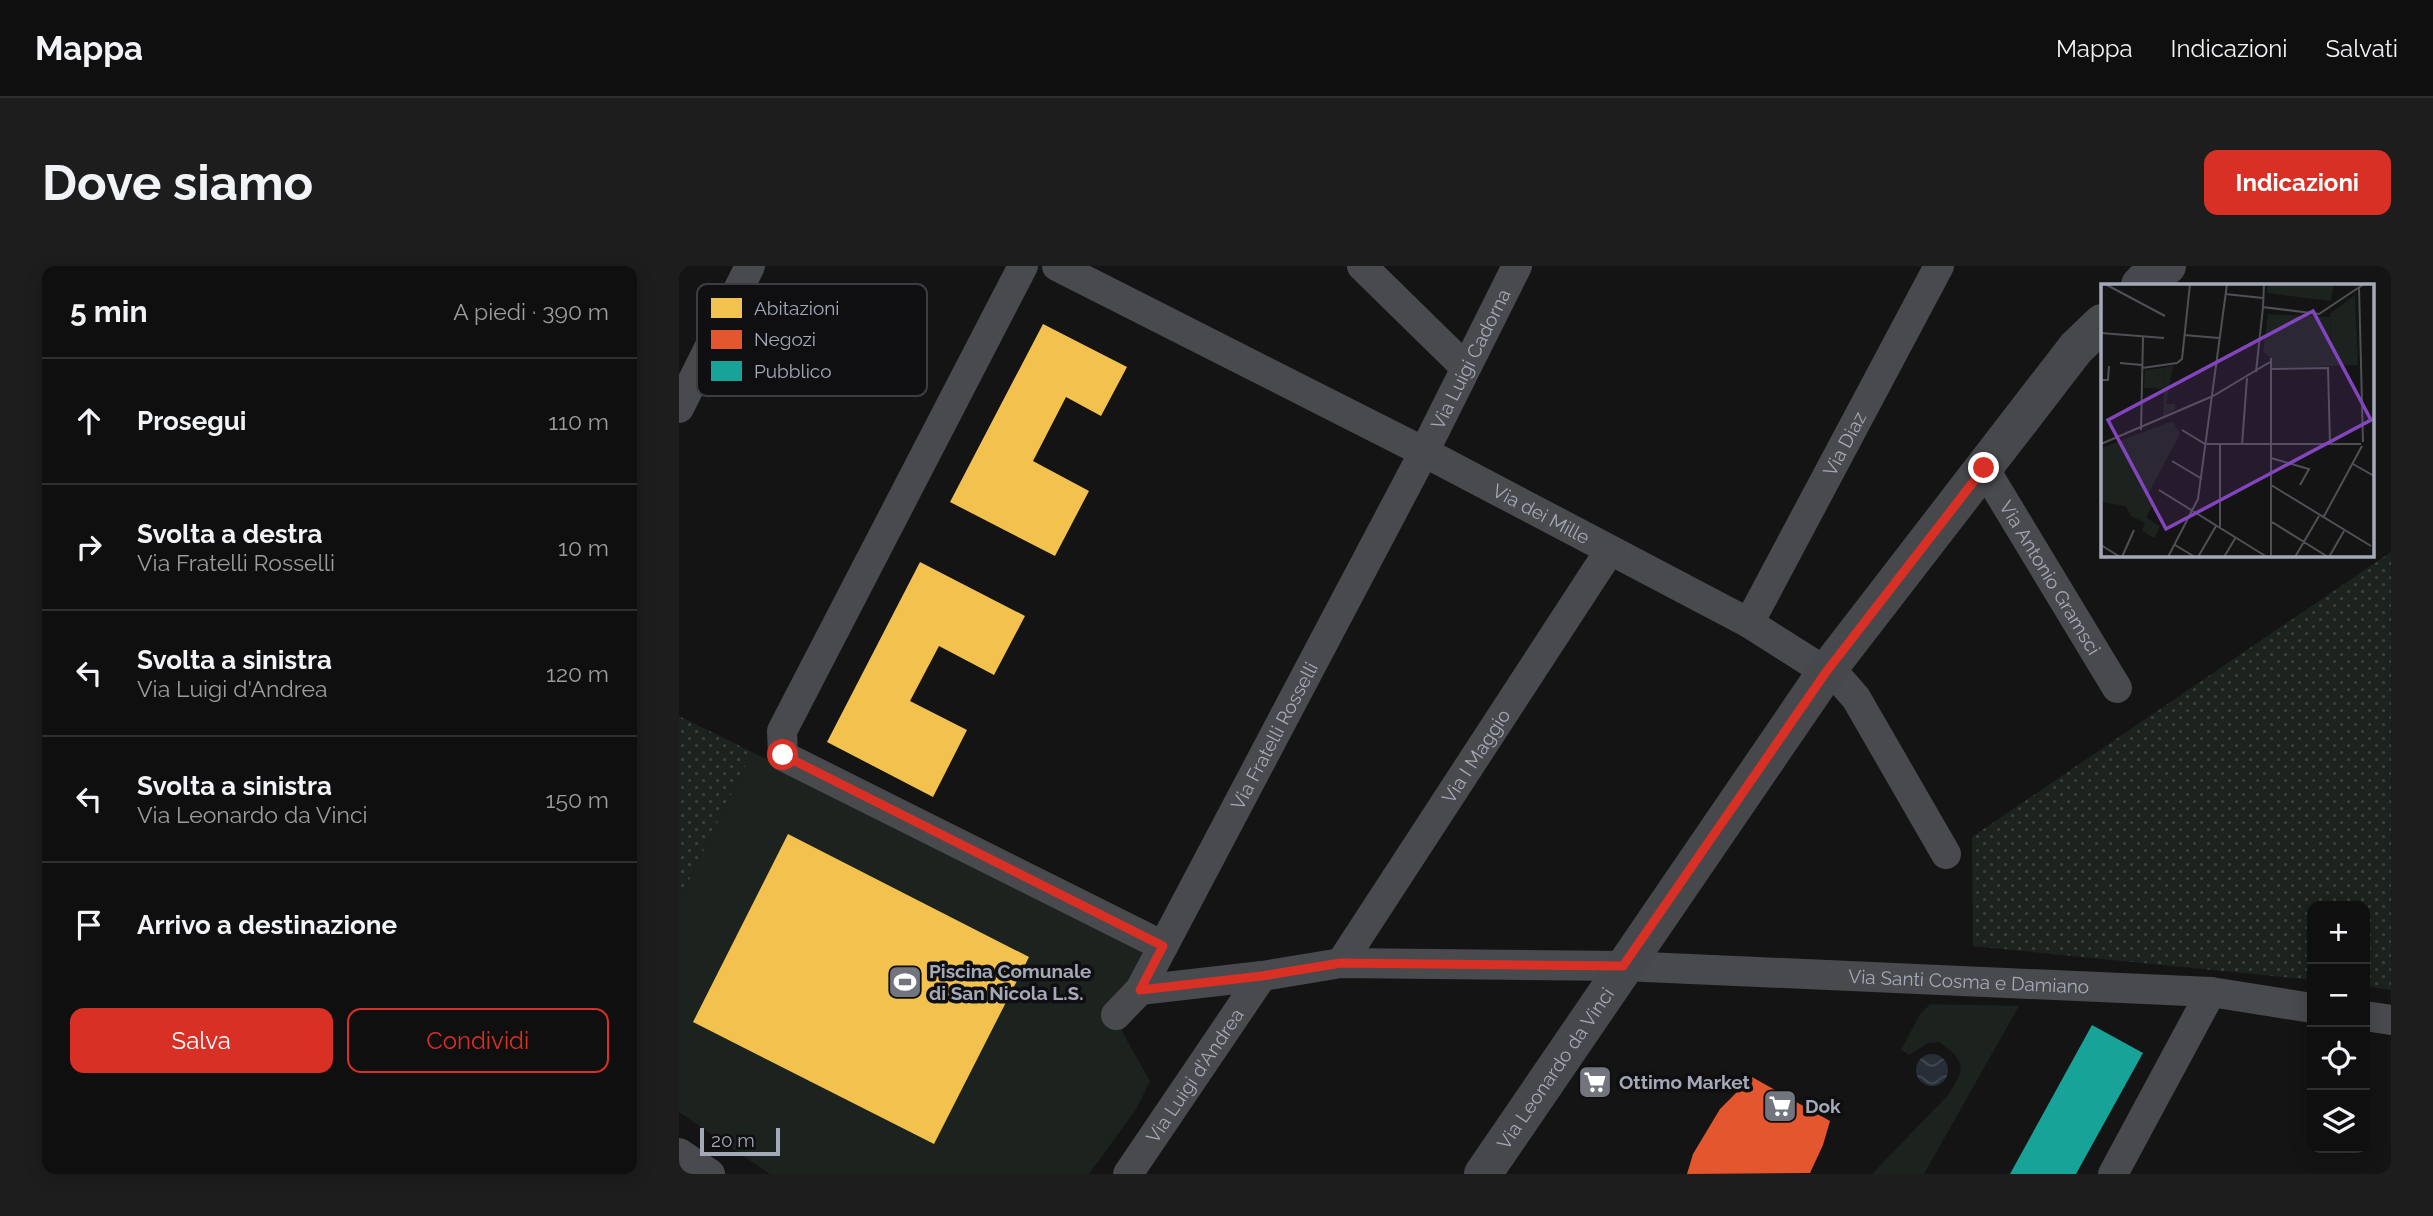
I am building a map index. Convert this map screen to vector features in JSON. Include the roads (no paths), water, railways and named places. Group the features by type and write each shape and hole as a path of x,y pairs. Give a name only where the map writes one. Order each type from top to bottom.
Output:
{"street":[{"path":"741,284 750,266"},
{"path":"1023,266 782,732 783,755 1163,946"},
{"name":"Via dei Mille","path":"1057,266 1424,452 1749,623 1842,682 1856,698 1946,854"},
{"path":"1362,266 1465,367"},
{"name":"Via Luigi Cadorna","path":"1424,452 1517,266"},
{"name":"Via Diaz","path":"1749,623 1939,266"},
{"name":"Via Leonardo da Vinci","path":"1483,1174 1826,672 2076,348 2101,324"},
{"path":"679,408 697,372"},
{"name":"Via Fratelli Rosselli","path":"1116,1014 1140,990 1424,452"},
{"name":"Via Antonio Gramsci","path":"1984,468 2116,688"},
{"name":"Via I Maggio","path":"1341,963 1610,550"},
{"name":"Via Luigi d'Andrea","path":"1140,990 1262,976 1341,963 1623,966"},
{"name":"Via Santi Cosma e Damiano","path":"1623,966 2211,992 2307,1007"},
{"name":"Via Luigi d'Andrea","path":"1128,1174 1262,976"},
{"path":"2113,1174 2211,992"},
{"path":"2370,1017 2391,1020"},
{"path":"679,1153 710,1174"}],"water":[{"path":"1932,1054 1943,1059 1948,1070 1943,1081 1932,1086 1921,1081 1916,1070 1921,1059"}],"place":[{"name":"Piscina Comunale di San Nicola L.S.","path":"905,982"},
{"name":"Ottimo Market","path":"1595,1082"},
{"name":"Dok","path":"1780,1106"}]}
